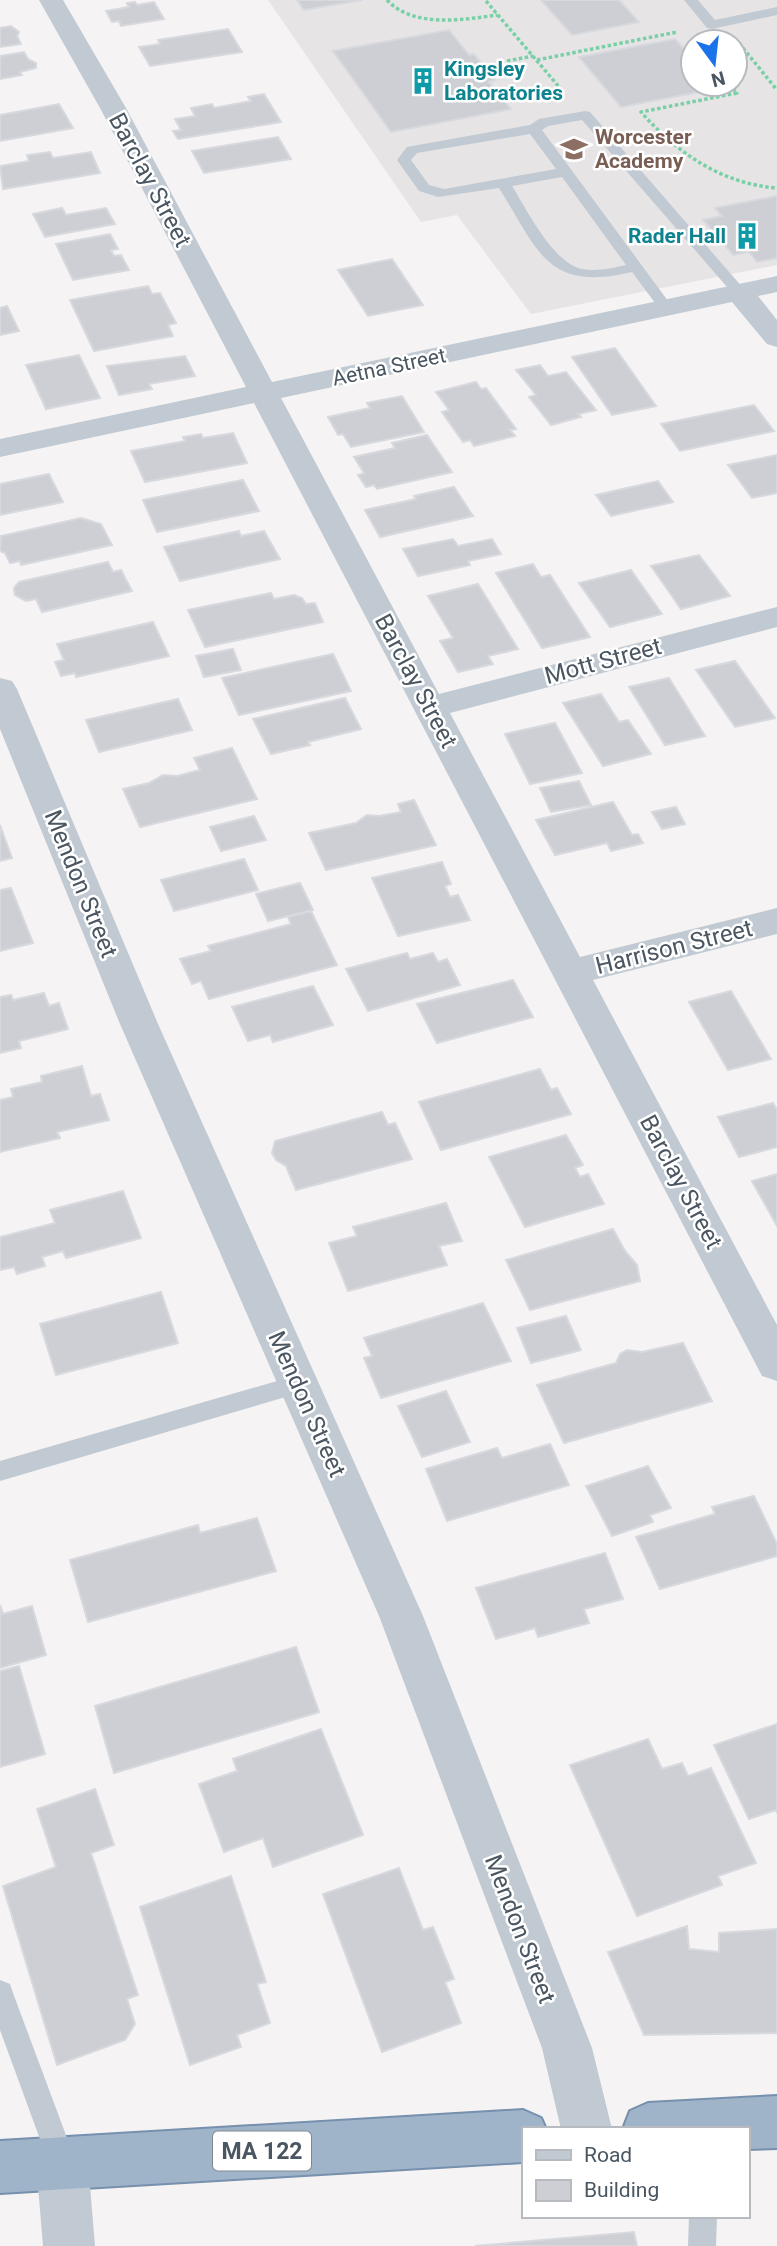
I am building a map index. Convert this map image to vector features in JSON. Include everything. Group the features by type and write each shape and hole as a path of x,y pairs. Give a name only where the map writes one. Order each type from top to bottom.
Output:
{"highway":[{"path":"707,2127 777,2122"},
{"name":"MA 122","path":"0,2168 62,2162 522,2136"}],"street":[{"name":"Barclay Street","path":"51,0 113,108 777,1364"},
{"name":"Aetna Street","path":"0,448 777,284"},
{"path":"739,292 777,338"},
{"name":"Mott Street","path":"430,707 777,617"},
{"name":"Mendon Street","path":"0,689 139,1024 401,1616 567,2048 587,2127"},
{"name":"Harrison Street","path":"570,973 777,921"},
{"path":"62,2162 69,2246"}],"lane":[{"path":"691,0 717,24 777,11"},
{"path":"565,172 443,194 424,188 404,160 412,150 534,129 544,122 585,115 739,292"},
{"path":"534,129 666,308"},
{"path":"503,183 556,262 574,272 604,273 636,267"},
{"path":"0,1471 298,1384"},
{"path":"0,1993 62,2162"},
{"path":"702,2246 703,2218"}],"path":[{"path":"387,0 390,6 417,17 462,20 498,15"},
{"path":"486,2 561,89"},
{"path":"537,60 717,24 721,28"},
{"path":"507,61 533,56"},
{"path":"749,56 777,90"},
{"path":"633,113 712,98"},
{"path":"641,112 650,123 704,164 731,180 755,187 777,188"}],"shaded area":[{"name":"Worcester Academy","path":"268,0 777,0 777,265 531,314 457,215 421,222"}],"building":[{"path":"297,0 362,0 304,10"},
{"path":"541,0 619,0 639,22 572,35"},
{"path":"135,2 137,5 154,2 164,19 121,26 119,21 112,22 106,11 129,7 127,3"},
{"path":"11,26 19,32 17,36 21,44 0,47 0,28"},
{"path":"228,29 242,52 150,66 139,47 160,44 158,40"},
{"name":"Kingsley Laboratories","path":"449,30 469,55 474,54 495,80 489,82 511,109 391,132 333,51"},
{"path":"675,39 679,43 679,96 621,107 579,57"},
{"path":"24,52 28,59 36,63 36,68 20,72 22,75 0,79 0,56"},
{"path":"264,94 281,122 178,139 173,131 181,130 175,119 195,116 191,108 212,104 214,108 251,101 248,97"},
{"path":"59,104 73,128 0,141 0,115"},
{"path":"278,137 291,159 204,173 192,151"},
{"path":"50,152 53,158 91,152 100,173 3,189 0,166 29,161 27,155"},
{"name":"Rader Hall","path":"777,196 777,258 757,262 749,252 733,255 703,220 722,216 715,208"},
{"path":"62,208 66,215 106,208 115,224 45,237 33,214"},
{"path":"110,234 118,249 111,250 114,256 121,255 129,270 73,280 56,244"},
{"path":"392,259 423,305 368,316 338,270"},
{"path":"148,286 152,294 160,293 176,323 168,325 173,336 94,351 70,300"},
{"path":"7,306 19,331 0,335 0,308"},
{"path":"615,348 656,406 612,415 572,357"},
{"path":"79,355 100,398 46,409 26,365"},
{"path":"185,356 195,376 149,384 152,389 119,395 107,366"},
{"path":"540,365 548,376 566,372 596,410 551,425 529,397 536,395 516,370"},
{"path":"476,382 481,389 486,388 516,429 510,430 515,436 474,446 470,440 463,442 442,412 449,410 436,392"},
{"path":"402,396 424,432 351,447 343,434 338,435 328,417 370,408 367,403"},
{"path":"754,405 774,431 680,451 661,424"},
{"path":"233,433 247,463 145,482 131,451 185,441 183,437 201,434 203,438"},
{"path":"427,435 452,472 377,489 374,485 366,487 358,475 364,473 354,457 395,448 392,443"},
{"path":"777,455 777,493 752,498 728,465"},
{"path":"49,474 63,502 0,515 0,484"},
{"path":"243,480 259,511 157,532 143,500"},
{"path":"658,481 673,502 611,516 596,495"},
{"path":"454,487 473,516 380,537 365,510 416,499 414,496"},
{"path":"81,518 101,524 112,545 21,565 20,561 10,563 5,553 0,551 1,536"},
{"path":"239,531 241,536 264,531 280,559 180,581 164,547"},
{"path":"453,539 458,546 492,539 501,554 468,561 470,565 418,576 403,549"},
{"path":"699,555 730,596 681,609 651,566"},
{"path":"108,562 113,572 121,570 132,591 42,612 36,599 26,601 15,595 14,588 19,582"},
{"path":"533,564 541,577 550,575 590,637 542,648 496,573"},
{"path":"631,570 662,614 610,627 579,583"},
{"path":"478,584 518,649 488,656 493,664 458,672 440,641 453,638 428,596"},
{"path":"271,593 274,599 294,595 302,598 306,604 315,603 323,622 205,647 188,610"},
{"path":"153,622 169,656 76,677 75,673 61,676 55,662 64,660 57,644"},
{"path":"233,649 241,670 204,677 196,656"},
{"path":"333,654 351,691 239,715 222,678"},
{"path":"735,661 775,718 735,727 696,670"},
{"path":"669,678 705,736 665,745 629,687"},
{"path":"601,694 619,722 628,720 651,754 603,766 563,703"},
{"path":"345,698 361,729 271,754 253,719"},
{"path":"178,699 192,730 99,752 86,720"},
{"path":"555,723 582,773 530,784 505,734"},
{"path":"232,748 257,799 140,827 123,789 149,783 163,775 177,776 200,770 194,758"},
{"path":"579,781 591,805 551,812 540,788"},
{"path":"414,800 436,845 326,870 309,833 356,823 367,815 401,812 398,804"},
{"path":"613,802 632,835 638,834 643,843 611,851 607,843 555,855 536,820"},
{"path":"676,807 685,824 662,829 652,812"},
{"path":"254,816 266,840 221,851 210,827"},
{"path":"0,825 12,858 0,861"},
{"path":"244,859 258,890 174,911 161,880"},
{"path":"442,862 451,884 445,886 450,897 458,895 470,920 398,936 372,878"},
{"path":"300,883 313,910 268,921 256,894"},
{"path":"11,888 33,943 0,951 0,890"},
{"path":"311,911 337,965 209,999 201,981 192,984 180,959 211,951 208,946 291,924 288,917"},
{"path":"407,953 410,959 433,953 438,962 447,959 460,985 368,1011 346,969"},
{"path":"513,980 533,1017 437,1043 417,1004"},
{"path":"313,986 333,1025 273,1042 270,1035 248,1041 232,1007"},
{"path":"731,991 771,1059 728,1070 689,1002"},
{"path":"44,993 49,1006 59,1003 68,1029 19,1041 21,1048 0,1053 0,997 11,995 13,1000"},
{"path":"82,1066 91,1096 100,1094 109,1120 57,1132 60,1138 0,1152 0,1100 13,1097 11,1089 42,1082 41,1076"},
{"path":"540,1069 551,1090 557,1088 571,1114 441,1150 419,1102"},
{"path":"773,1103 777,1110 777,1147 739,1157 718,1117"},
{"path":"382,1112 388,1125 395,1123 412,1159 296,1190 286,1166 276,1160 272,1153 275,1141"},
{"path":"566,1135 583,1165 575,1168 580,1177 588,1174 604,1204 525,1227 489,1157"},
{"path":"777,1174 777,1226 752,1181"},
{"path":"123,1191 141,1238 66,1258 63,1251 42,1257 45,1266 17,1274 14,1267 0,1270 0,1237 55,1223 50,1210"},
{"path":"446,1203 462,1241 439,1246 447,1265 348,1291 329,1243 357,1236 353,1227"},
{"path":"613,1229 625,1251 637,1265 640,1281 530,1310 506,1260"},
{"path":"161,1292 178,1343 56,1375 40,1324"},
{"path":"483,1303 511,1361 381,1398 364,1358 372,1356 364,1338"},
{"path":"566,1316 581,1350 531,1363 517,1328"},
{"path":"683,1343 712,1401 564,1443 537,1385 616,1363 620,1354 627,1350 642,1352"},
{"path":"446,1391 470,1442 422,1457 398,1406"},
{"path":"550,1444 569,1485 447,1521 426,1469 497,1448 502,1458"},
{"path":"648,1466 671,1508 650,1515 653,1522 612,1536 586,1486"},
{"path":"754,1496 777,1544 777,1556 660,1589 636,1537 715,1514 712,1507"},
{"path":"257,1518 276,1571 88,1622 70,1560 198,1525 200,1533"},
{"path":"605,1553 623,1599 584,1609 589,1623 538,1637 535,1628 496,1639 476,1588"},
{"path":"0,1605 3,1614 32,1606 46,1655 0,1668"},
{"path":"296,1647 319,1712 114,1773 95,1706"},
{"path":"19,1666 45,1754 0,1767 0,1671"},
{"path":"777,1724 777,1813 776,1810 749,1819 714,1745"},
{"path":"321,1729 363,1835 273,1867 263,1838 224,1852 199,1784 237,1771 233,1759"},
{"path":"648,1739 662,1769 682,1763 688,1776 711,1768 756,1863 718,1876 722,1885 637,1916 570,1765"},
{"path":"95,1789 114,1845 91,1853 138,1995 127,1999 135,2024 125,2040 57,2065 3,1886 56,1867 37,1809"},
{"path":"399,1868 423,1930 433,1927 454,1979 445,1982 461,2023 382,2052 323,1894"},
{"path":"231,1876 266,1982 257,1984 270,2023 237,2035 241,2047 190,2065 140,1907"},
{"path":"687,1926 689,1949 719,1952 719,1933 777,1929 777,2033 644,2035 608,1952"},
{"path":"634,2232 637,2246 475,2246"}],"place":[{"name":"Kingsley Laboratories","path":"423,81"},
{"name":"Worcester Academy","path":"574,149"},
{"name":"Rader Hall","path":"747,236"}]}
